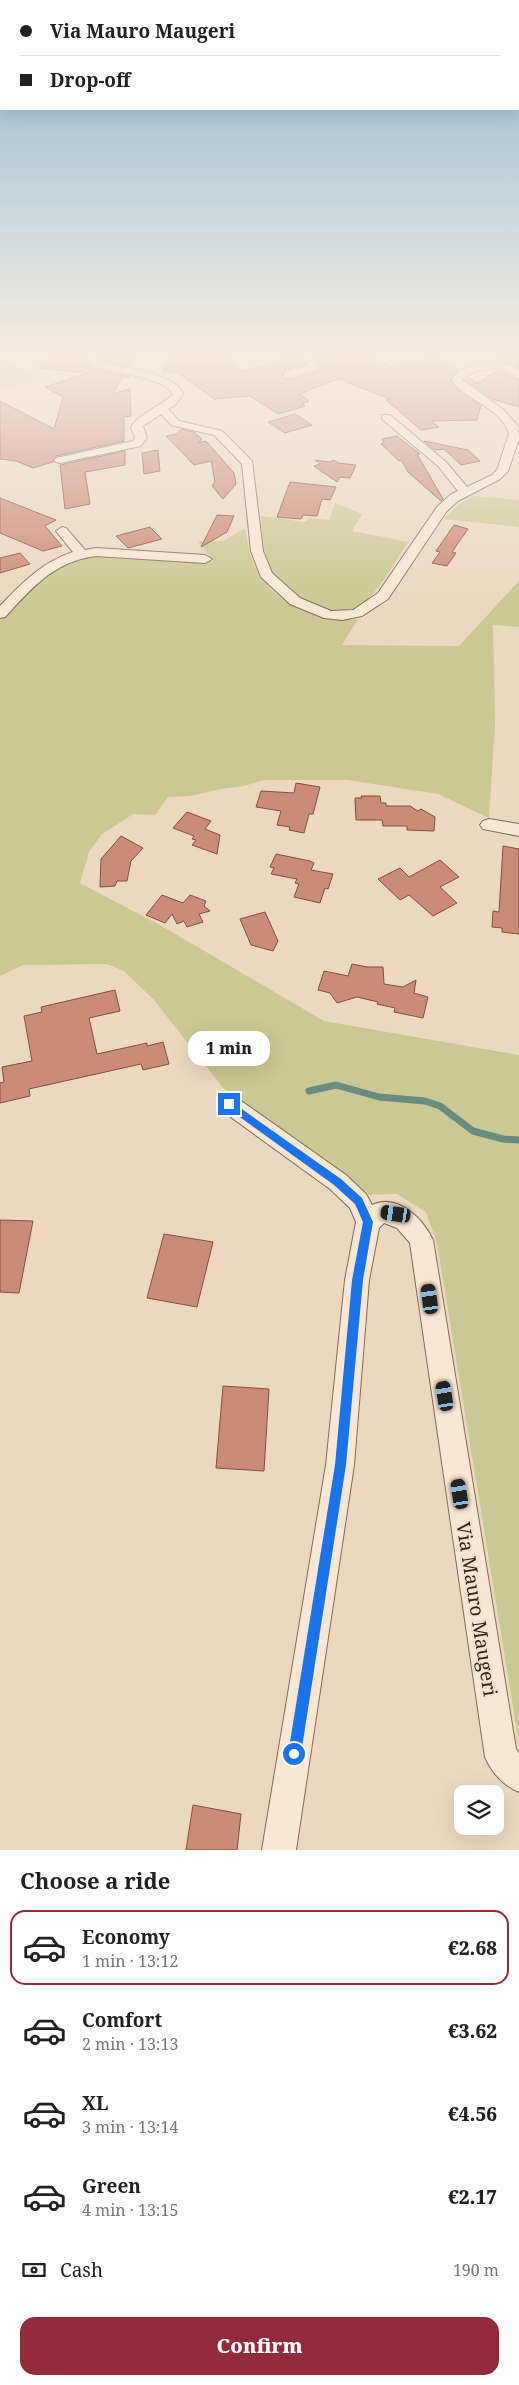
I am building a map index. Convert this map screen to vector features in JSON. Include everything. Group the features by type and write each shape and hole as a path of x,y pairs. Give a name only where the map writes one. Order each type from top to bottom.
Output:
{"street":[{"path":"60,460 137,444 142,438"},
{"path":"224,438 248,463 257,551 266,574 295,601 329,615 357,613 384,596 441,510 454,498 496,477 502,471 513,438"},
{"path":"411,438 442,464 465,492"},
{"path":"62,531 81,553"},
{"path":"0,614 38,574 51,564 81,553 96,552 205,558"},
{"path":"489,825 519,830"},
{"path":"229,1104 338,1182 358,1201 368,1222 357,1280 340,1465 279,1850"},
{"name":"Via Mauro Maugeri","path":"368,1222 381,1212 396,1214 411,1224 421,1240 501,1757 519,1776"}],"shaded area":[{"path":"474,496 519,500 519,527 444,519 459,504"},
{"path":"335,503 362,514 352,531 408,542 370,597 355,608 344,611 332,610 307,602 285,587 268,563 262,529 261,516 306,522 309,518 329,520"},
{"path":"245,528 253,562 271,589 283,599 311,614 326,618 358,619 342,645 459,646 519,581 519,627 493,625 495,723 489,818 438,794 348,780 264,780 244,786 190,796 168,797 155,815 133,814 102,834 89,852 80,883 165,928 324,1021 519,1055 519,1743 437,1243 426,1212 397,1194 366,1195 224,1089 154,1000 124,971 107,964 23,965 0,976 0,620 43,576 69,562 98,555 213,561 198,541 223,541"}],"building":[{"path":"0,438 124,438 124,441 56,456 53,462 33,468 16,461 0,459"},
{"path":"168,438 201,438 198,443 205,441 208,443 234,473 236,484 223,499 212,486 215,482 211,461 194,465"},
{"path":"400,438 420,454 417,454 443,499 441,501 408,472 401,460 399,461 381,444 384,443 382,439"},
{"path":"424,441 468,450 480,461 461,465 444,449 435,450"},
{"path":"158,450 160,471 144,474 142,453"},
{"path":"125,451 125,465 85,472 90,504 65,509 60,465"},
{"path":"315,460 329,462 334,460 338,463 356,465 350,478 340,477 337,482 314,466 320,464"},
{"path":"290,482 336,487 330,500 322,499 317,516 303,515 301,519 277,517"},
{"path":"0,498 56,520 45,526 62,546 43,551 0,533"},
{"path":"217,515 234,516 227,532 201,547"},
{"path":"454,525 468,529 452,552 456,553 447,566 432,563 440,552 436,551"},
{"path":"150,527 162,539 128,548 116,536"},
{"path":"20,553 30,564 0,573 0,558"},
{"path":"296,783 320,787 313,814 309,814 304,833 289,830 290,827 277,825 281,811 256,807 261,791 294,793"},
{"path":"361,796 380,796 381,803 386,803 386,806 410,806 418,811 421,809 435,817 434,831 407,830 407,826 383,826 382,820 356,820 355,798 362,798"},
{"path":"187,812 211,821 205,829 220,835 217,854 192,845 196,840 192,839 194,836 173,828"},
{"path":"121,836 143,848 131,861 127,881 117,881 115,886 100,887 101,859"},
{"path":"503,846 519,849 519,934 502,932 502,928 492,927 493,911 499,912"},
{"path":"276,854 310,861 314,863 311,870 333,874 328,889 325,888 320,903 294,897 299,884 295,883 297,879 271,874 274,868 270,867"},
{"path":"440,860 459,877 440,887 457,903 433,916 409,895 400,900 378,879 400,868 409,877"},
{"path":"162,895 183,903 190,895 206,901 204,906 210,911 199,914 203,922 187,927 184,921 177,924 172,914 165,923 146,915"},
{"path":"265,912 278,941 273,951 251,945 240,919"},
{"path":"352,964 367,967 383,967 384,984 403,987 416,980 414,993 428,997 423,1018 394,1012 395,1008 357,997 337,1003 330,993 318,990 324,971 348,976"},
{"path":"115,990 120,1011 89,1018 97,1054 147,1043 147,1046 163,1042 169,1064 143,1070 141,1064 29,1089 30,1096 0,1103 0,1083 4,1082 2,1067 32,1061 24,1016 42,1012 41,1007"},
{"path":"0,1220 33,1221 19,1293 0,1292"},
{"path":"164,1234 213,1242 197,1307 147,1298"},
{"path":"223,1386 269,1389 264,1471 216,1468"},
{"path":"193,1805 241,1814 237,1850 186,1850"}],"waterway":[{"path":"309,1091 336,1085 379,1097 425,1101 440,1106 473,1131 503,1139 519,1140"}],"route":[{"path":"229,1104 338,1182 358,1201 368,1222 357,1280 340,1465 294,1754"}]}
